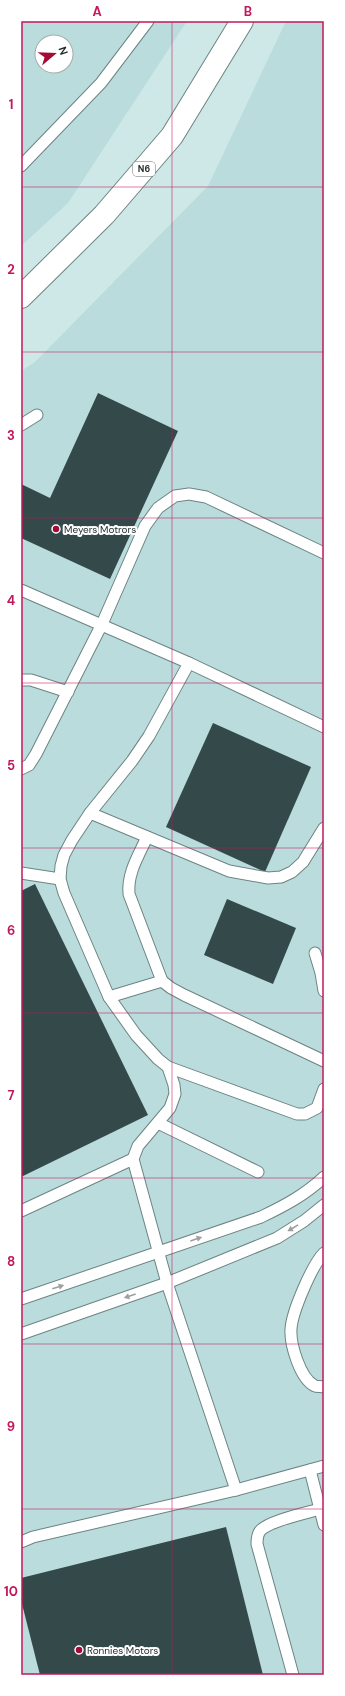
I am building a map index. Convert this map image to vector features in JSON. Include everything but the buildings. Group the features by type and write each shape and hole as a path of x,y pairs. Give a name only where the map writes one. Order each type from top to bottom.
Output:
{"highway":[{"name":"N6","path":"21,297 104,215 172,136 242,21"}],"lane":[{"path":"21,166 101,83 148,21"},
{"path":"21,425 37,415"},
{"path":"21,769 29,765 36,754 102,624 145,526 158,508 175,496 189,494 206,497 324,553"},
{"path":"21,590 189,663 324,727"},
{"path":"189,663 149,736 132,761 90,813 64,855 60,879 72,913 109,997 136,1035 158,1059 168,1067 287,1112 297,1114 305,1114 317,1108 324,1089"},
{"path":"21,680 31,680 68,692"},
{"path":"90,813 229,871 268,878 281,877 292,872 303,862 324,828"},
{"path":"147,837 129,876 129,894 162,981 184,995 324,1061"},
{"path":"21,873 60,879"},
{"path":"315,954 321,973 324,991"},
{"path":"109,997 162,981"},
{"path":"168,1067 174,1085 175,1094 170,1108 138,1146 133,1160 167,1283 236,1490"},
{"path":"158,1123 258,1172"},
{"path":"21,1211 133,1160"},
{"path":"21,1299 261,1217 289,1204 312,1188 324,1177"},
{"path":"21,1334 167,1283 277,1238 304,1221 324,1205"},
{"path":"324,1253 314,1268 293,1316 291,1339 299,1366 306,1379 316,1386 324,1387"},
{"path":"21,1542 33,1537 236,1490 324,1466"},
{"path":"310,1470 324,1525"},
{"path":"293,1675 257,1544 257,1537 260,1532 277,1521 320,1509"}],"shaded area":[{"path":"21,21 187,21 68,203 21,246"},
{"path":"286,21 324,21 324,1675 21,1675 21,371 35,362 208,186"}],"place":[{"name":"Meyers Motrors","path":"56,529"},
{"name":"Ronnies Motors","path":"79,1650"}]}
